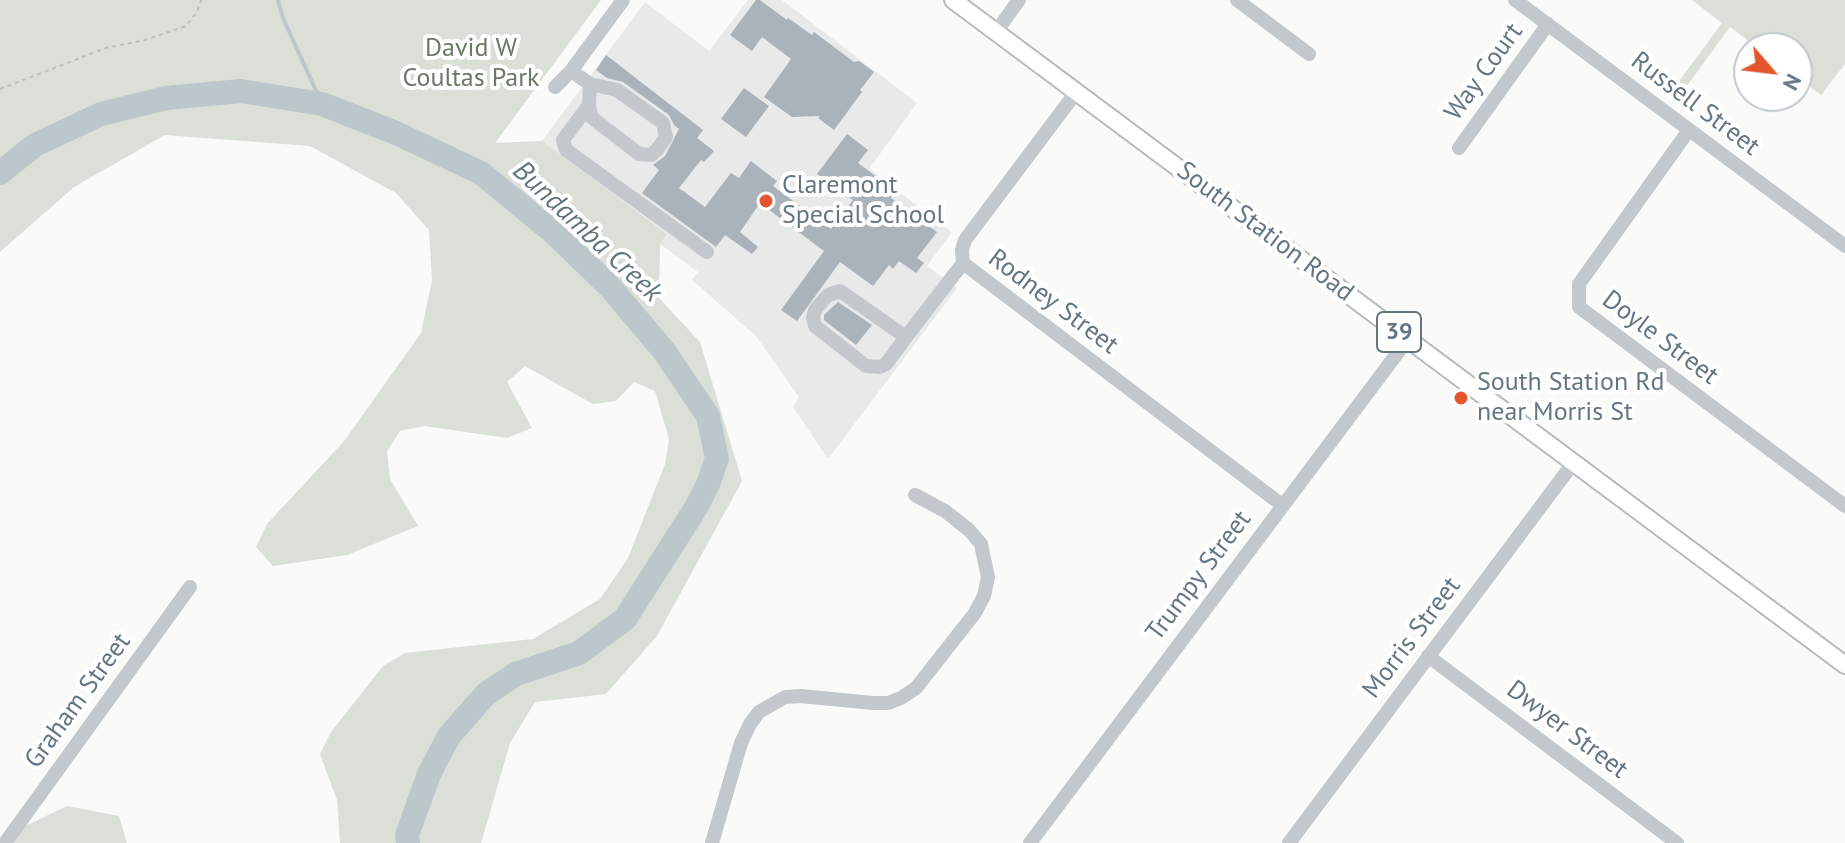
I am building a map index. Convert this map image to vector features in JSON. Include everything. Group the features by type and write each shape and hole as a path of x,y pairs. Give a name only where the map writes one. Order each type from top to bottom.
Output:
{"main road":[{"name":"South Station Road","path":"953,0 1845,665"}],"street":[{"path":"555,87 571,71 623,0"},
{"path":"996,32 1019,0"},
{"path":"1237,0 1309,54"},
{"name":"Russell Street","path":"1515,0 1845,246"},
{"name":"Way Court","path":"1459,148 1548,24"},
{"path":"571,71 590,84 617,90 663,123 666,137 651,155 639,154 591,117 590,84"},
{"name":"Rodney Street","path":"1077,91 965,240 963,263 1282,505"},
{"path":"589,105 563,140 566,150 707,252"},
{"name":"Doyle Street","path":"1689,130 1579,284 1579,307 1845,506"},
{"path":"906,337 840,291 828,295 815,310 813,318 815,326 866,366 874,368 886,364 963,263"},
{"name":"Trumpy Street","path":"1030,843 1408,339"},
{"name":"Morris Street","path":"1289,843 1574,462"},
{"path":"712,843 741,743 759,712 785,697 873,703 888,703 901,698 916,688 975,613 984,596 988,577 981,544 945,511 915,495"},
{"name":"Graham Street","path":"5,843 190,587"},
{"name":"Dwyer Street","path":"1428,656 1677,843"}],"path":[{"path":"0,89 106,48 145,40 186,26 197,12 201,0"}],"shaded area":[{"name":"Claremont Special School","path":"748,0 782,0 917,103 869,169 952,232 927,266 957,288 828,459 793,407 799,397 756,336 692,280 698,272 660,244 667,234 542,141 645,2 709,51"}],"green space":[{"name":"David W Coultas Park","path":"0,0 601,0 495,143 542,141 667,234 660,244 659,298 700,342 742,481 657,636 606,694 535,702 510,743 481,843 340,843 337,800 320,754 331,732 383,666 405,653 533,639 600,599 628,558 665,464 669,439 655,391 634,382 616,401 593,404 525,366 507,382 532,428 507,438 424,426 400,431 387,451 390,479 418,526 347,555 273,566 256,547 267,524 345,440 421,333 432,280 429,230 396,193 310,146 165,135 74,187 0,252"},
{"path":"1692,0 1845,0 1845,64 1821,95 1813,89 1813,32 1737,32 1730,27 1678,98 1671,92 1722,23"},
{"path":"67,806 119,816 127,843 14,843 19,829"}],"building":[{"path":"756,0 812,35 814,32 854,62 859,61 874,72 834,130 818,118 820,116 792,117 764,97 791,59 762,37 752,51 730,35"},
{"path":"606,55 703,130 697,138 714,151 704,162 701,160 679,188 705,207 731,173 739,178 751,161 777,181 773,186 831,229 853,200 817,174 847,134 868,150 858,163 896,191 891,198 937,232 917,258 924,263 916,273 899,261 893,269 889,265 873,286 840,262 797,321 781,310 824,251 760,203 740,232 758,247 752,254 725,235 716,247 642,193 659,170 653,165 665,156 679,129 669,115 623,82 607,78 596,70"},
{"path":"744,88 769,106 746,137 721,119"},
{"path":"838,302 872,325 856,345 824,320 824,315"}],"waterway":[{"path":"278,0 283,18 322,104"},
{"name":"Bundamba Creek","path":"0,173 35,145 101,114 166,98 241,91 322,104 396,133 481,173 553,232 610,287 664,351 708,416 717,458 709,482 625,619 579,653 516,674 486,694 449,736 429,774 407,835 408,843"}],"place":[{"name":"Claremont Special School","path":"766,201"},
{"name":"South Station Rd near Morris St","path":"1461,398"}]}
